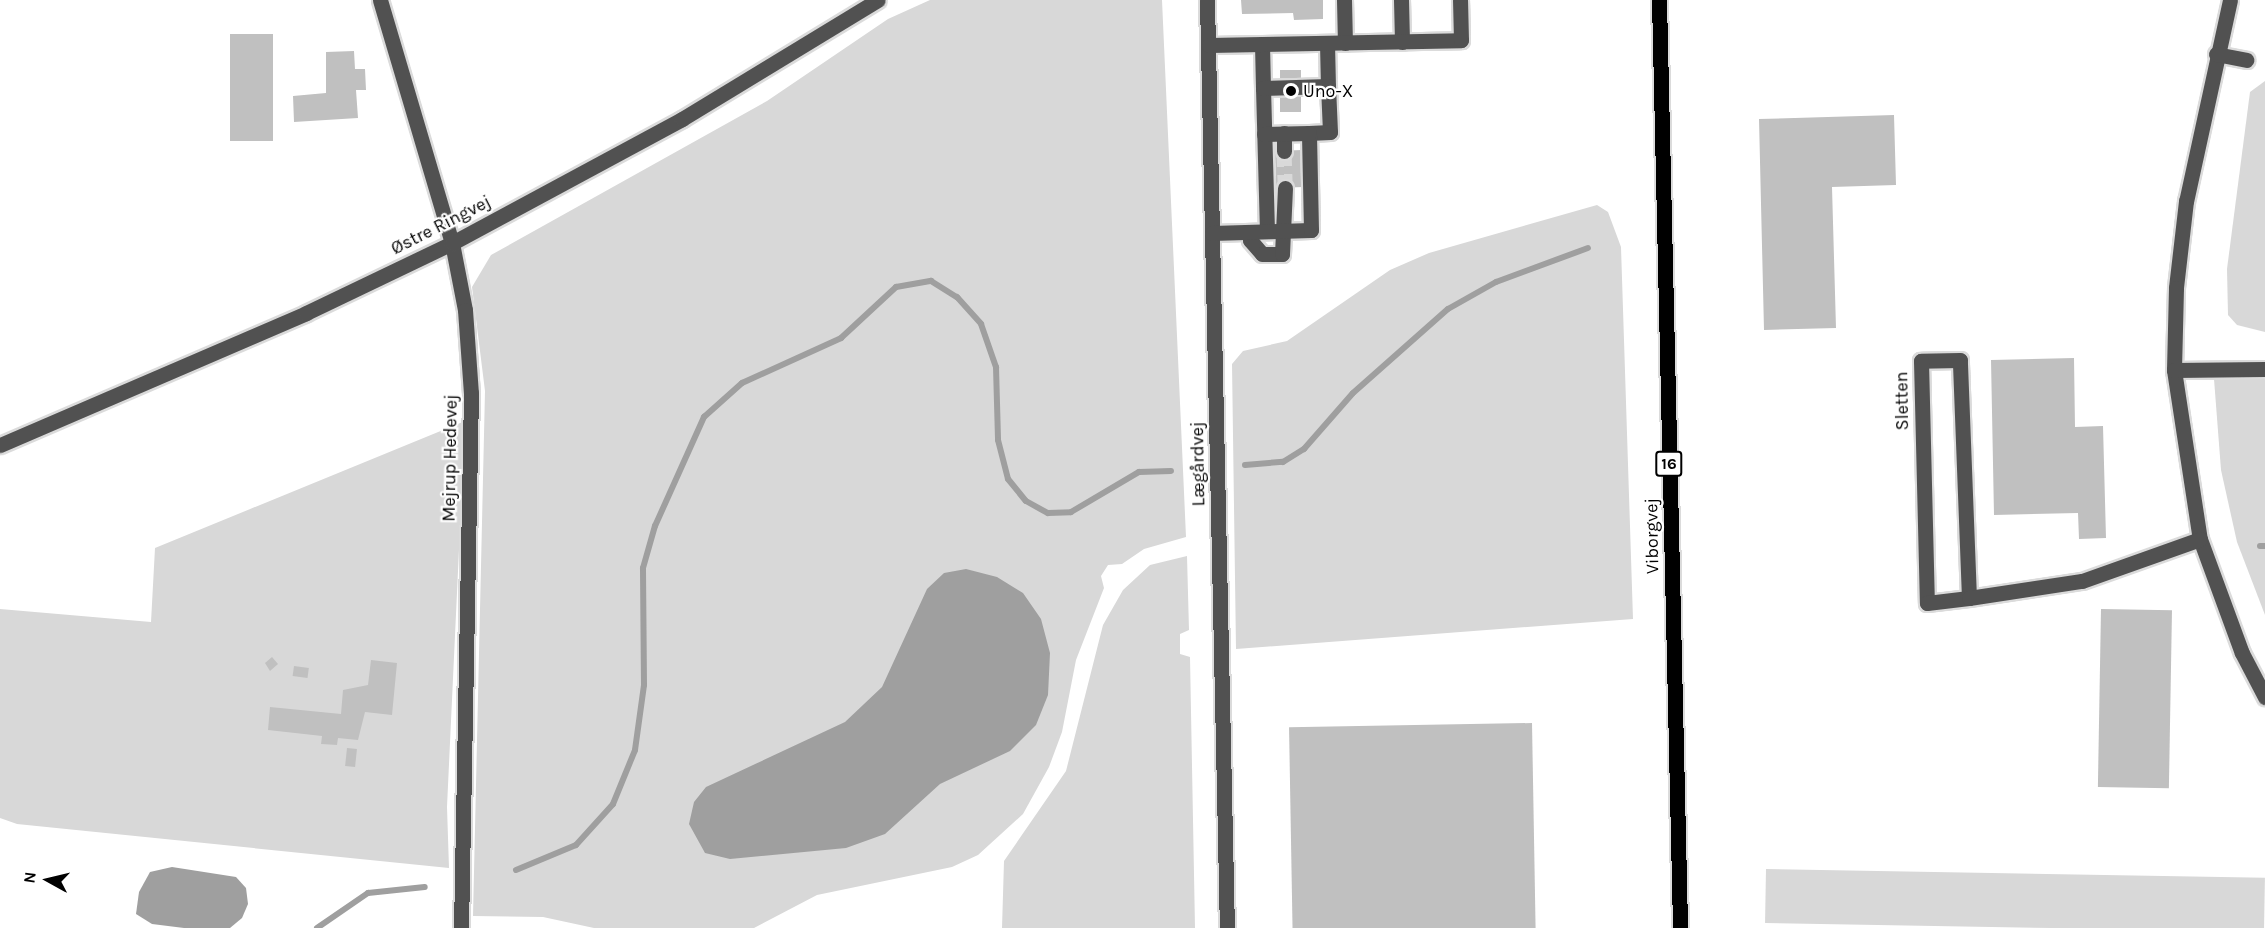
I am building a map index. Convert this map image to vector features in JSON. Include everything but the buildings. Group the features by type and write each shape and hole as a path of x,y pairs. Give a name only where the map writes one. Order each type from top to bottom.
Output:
{"main road":[{"name":"Viborgvej","path":"1659,0 1680,928"}],"street":[{"name":"Mejrup Hedevej","path":"380,0 452,243 465,310 471,393 461,928"},
{"name":"Østre Ringvej","path":"0,445 306,313 452,243 682,118 878,0"},
{"name":"Lægårdvej","path":"1207,0 1227,928"},
{"path":"1344,0 1345,43"},
{"path":"1401,0 1402,42"},
{"path":"1209,45 1461,40 1460,0"},
{"path":"2230,0 2216,54 2186,201 2176,288 2174,370 2200,539 2242,653 2265,697"},
{"path":"1264,134 1330,132 1327,43"},
{"path":"1262,44 1267,231"},
{"path":"2216,54 2246,60"},
{"path":"1263,88 1328,86"},
{"path":"1284,133 1284,151"},
{"path":"1212,233 1311,230 1309,133"},
{"path":"1250,232 1251,240 1262,254 1282,254 1286,231 1285,188"},
{"name":"Sletten","path":"1969,598 1960,360 1921,361 1927,603 1969,598 2082,581 2200,539"},
{"path":"2174,370 2265,369"}],"shaded area":[{"path":"930,0 1162,0 1186,537 1144,549 1122,564 1108,565 1101,576 1104,588 1076,660 1062,732 1049,767 1023,814 978,855 952,867 817,895 754,928 594,928 543,917 473,916 485,391 472,287 491,255 767,101 888,19"},
{"path":"2265,81 2265,332 2237,325 2228,315 2227,269 2250,92"},
{"path":"1597,205 1608,212 1621,247 1633,619 1236,649 1232,364 1243,351 1287,341 1390,270 1429,253"},
{"path":"2265,377 2265,615 2237,542 2221,470 2214,379"},
{"path":"465,421 447,807 449,868 17,824 0,818 0,609 151,622 155,548"},
{"path":"1187,556 1189,630 1180,634 1180,654 1190,657 1195,928 1002,928 1004,861 1066,771 1103,625 1123,590 1150,565"},
{"path":"966,569 997,577 1023,593 1041,619 1050,653 1048,695 1036,725 1010,751 940,784 885,834 846,848 730,859 705,853 689,824 694,802 706,787 845,722 882,687 927,589 944,573"},
{"path":"172,867 236,877 246,888 248,904 242,918 230,928 184,928 152,924 136,914 139,892 150,872"},
{"path":"1766,869 2265,878 2264,928 2052,928 1765,923"}],"waterway":[{"path":"1245,465 1283,462 1304,449 1353,393 1448,309 1496,282 1588,248"},
{"path":"516,870 576,845 613,804 635,750 644,685 643,568 655,526 704,417 742,383 841,338 896,287 931,281 957,297 981,324 996,367 998,440 1008,479 1026,501 1048,513 1071,512 1139,472 1171,471"},
{"path":"2260,546 2265,546"},
{"path":"317,928 368,893 425,887"}],"tunnel":[{"path":"1284,151 1285,188"}],"place":[{"name":"Uno-X","path":"1291,91"}]}
